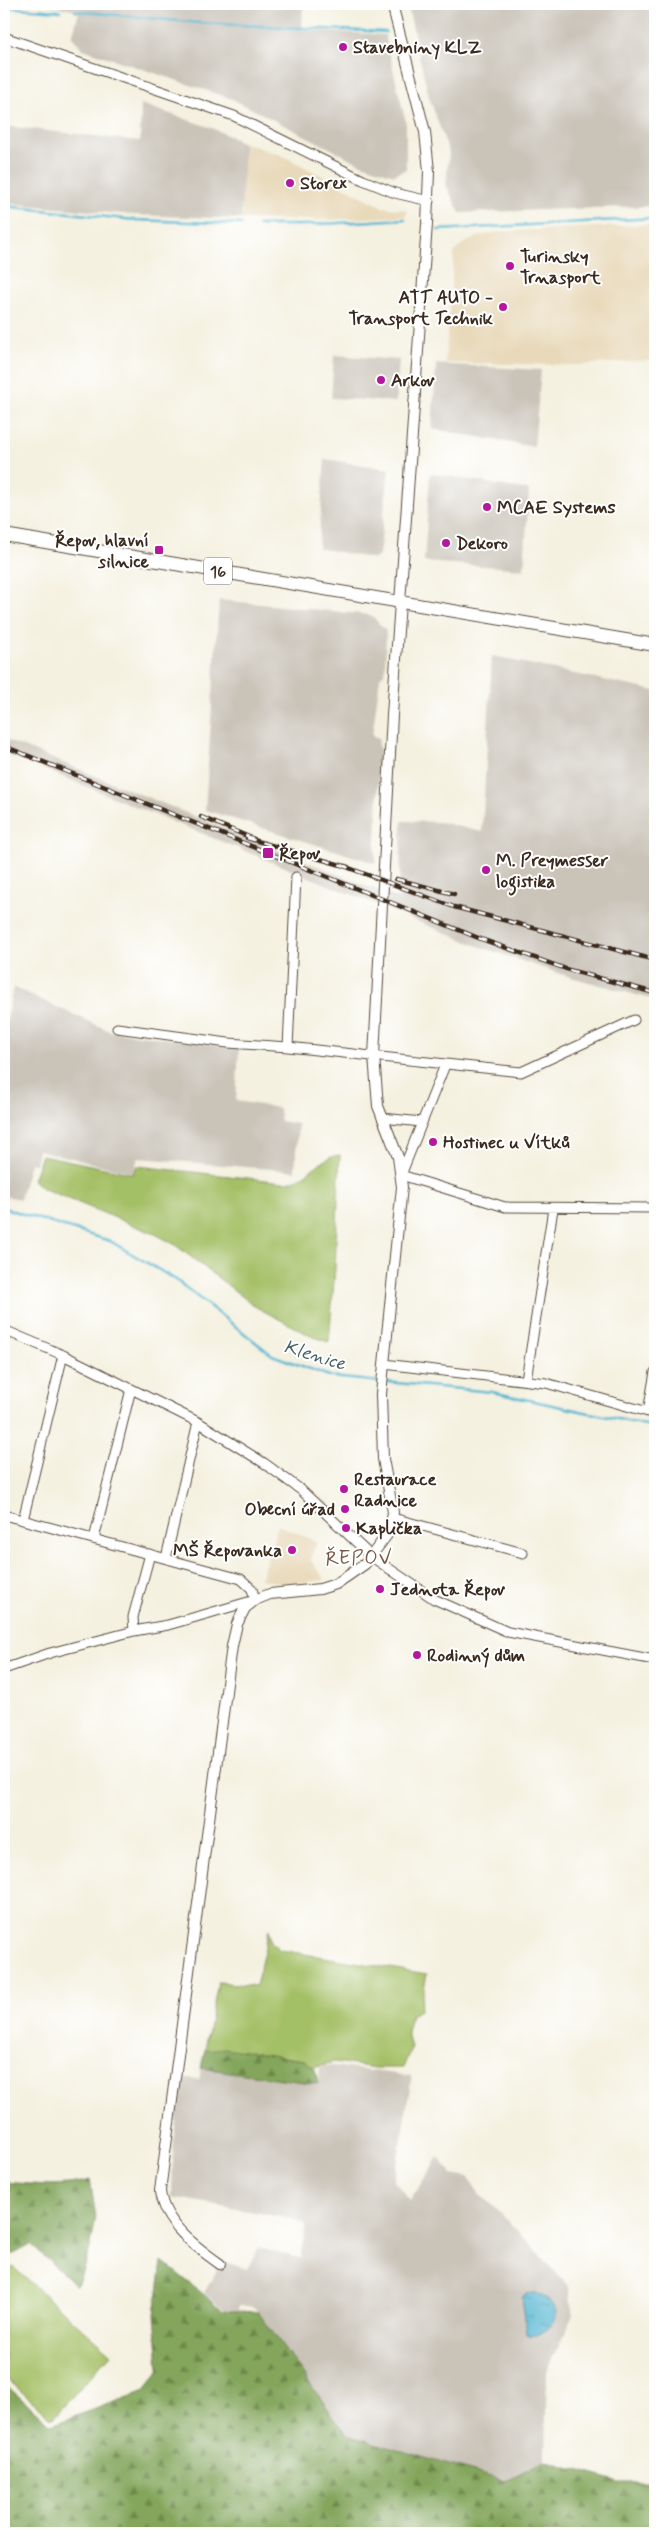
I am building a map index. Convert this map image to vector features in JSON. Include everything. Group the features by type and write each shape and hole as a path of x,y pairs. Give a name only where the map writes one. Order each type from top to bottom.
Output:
{"main road":[{"name":"16","path":"4,535 655,645"}],"street":[{"path":"4,1669 50,1653 134,1631 168,1625 270,1594 329,1587 350,1576 372,1557 390,1531 393,1518 382,1459 381,1394 401,1175 398,1156 382,1118 376,1089 374,1056 380,899 429,171 425,132 392,4"},
{"path":"4,37 234,116 363,180 395,193 428,201"},
{"path":"288,1046 296,877"},
{"path":"117,1028 228,1043 288,1046 521,1072 634,1020"},
{"path":"401,1175 445,1065"},
{"path":"382,1118 422,1122"},
{"path":"401,1175 506,1207 553,1209 655,1208"},
{"path":"526,1380 553,1209"},
{"path":"4,1332 63,1355 198,1422 264,1463 301,1490 372,1557 434,1599 508,1632 655,1660"},
{"path":"23,1520 63,1355"},
{"path":"383,1367 546,1383 652,1413 655,1372"},
{"path":"94,1539 131,1389"},
{"path":"166,1558 198,1422"},
{"path":"4,1515 242,1579 252,1588 255,1600"},
{"path":"393,1518 523,1553"},
{"path":"134,1631 133,1617 150,1554"},
{"path":"220,2264 201,2250 181,2230 164,2206 160,2191 229,1662 237,1624 245,1608 255,1600"}],"shaded area":[{"path":"46,4 303,4 302,30 385,35 406,123 406,169 394,175 359,163 232,99 83,49 72,37 79,12"},
{"path":"407,4 655,4 655,206 460,213 446,185 449,153 429,97"},
{"path":"141,104 212,128 244,143 241,219 134,215 4,203 4,126 140,141"},
{"path":"244,143 281,155 383,207 408,210 406,216 324,220 241,219"},
{"path":"655,224 655,360 579,365 445,363 454,253 461,245 477,237 497,232"},
{"path":"334,355 399,360 396,402 331,398"},
{"path":"436,364 541,370 534,447 432,429"},
{"path":"325,459 389,469 379,556 375,559 318,548"},
{"path":"430,473 529,490 524,569 424,562"},
{"path":"219,600 371,615 386,631 385,672 380,677 372,736 379,738 378,747 380,748 375,863 205,810"},
{"path":"492,656 655,691 655,1000 567,976 478,946 4,753 4,739 399,899 402,821 440,822 482,832"},
{"path":"13,987 110,1031 239,1048 236,1101 279,1108 280,1121 298,1124 295,1171 138,1158 133,1173 38,1150 36,1164 30,1163 20,1199 4,1196 4,1034"},
{"name":"MŠ Řepovanka","path":"278,1525 317,1542 310,1559 325,1580 285,1584 260,1579"},
{"path":"324,2065 412,2076 394,2181 410,2201 438,2157 453,2174 468,2177 479,2193 515,2228 569,2287 573,2317 547,2369 545,2460 505,2481 347,2435 254,2307 239,2305 239,2310 224,2309 204,2293 222,2261 247,2269 258,2248 300,2258 306,2224 287,2218 172,2197 173,2151 180,2078 199,2080 201,2068 318,2084 320,2068"}],"green space":[{"path":"42,1155 133,1174 137,1166 284,1182 299,1178 325,1160 340,1155 335,1268 329,1342 311,1336 256,1307 174,1244 155,1234 42,1188 33,1180"},
{"path":"269,1929 271,1942 280,1950 427,1974 420,2010 411,2015 407,2032 411,2048 403,2068 375,2068 334,2062 313,2067 304,2060 205,2050 218,1982 256,1986"},
{"path":"224,2048 304,2060 315,2069 318,2084 201,2068 205,2050"},
{"path":"90,2180 96,2217 90,2249 77,2286 31,2245 12,2255 4,2264 4,2182 58,2185"},
{"path":"162,2261 223,2310 258,2312 347,2435 505,2481 545,2460 619,2482 655,2482 655,2533 4,2533 4,2383 51,2425 145,2391 159,2368 155,2315"},
{"path":"12,2266 111,2354 52,2419 4,2376 4,2275"}],"water":[{"path":"535,2293 546,2298 554,2306 556,2317 546,2330 531,2336 527,2334 522,2298 525,2294"}],"waterway":[{"path":"4,7 60,11"},
{"path":"75,11 200,23 386,32"},
{"path":"4,206 135,220 242,224"},
{"path":"438,230 655,218"},
{"path":"258,225 305,225 405,219"},
{"name":"Klenice","path":"4,1208 110,1241 176,1280 272,1355 332,1377 381,1382"},
{"name":"Klenice","path":"386,1382 492,1392 655,1427"}],"railway":[{"path":"4,746 481,939 569,970 655,993"},
{"path":"201,817 254,839"},
{"path":"247,838 348,867"},
{"path":"341,865 454,907 655,960"},
{"path":"396,879 454,894"}],"place":[{"name":"Stavebniny KLZ","path":"343,47"},
{"name":"Storex","path":"290,183"},
{"name":"Turinsky Trnasport","path":"510,266"},
{"name":"ATT AUTO - Transport Technik","path":"503,307"},
{"name":"Arkov","path":"381,380"},
{"name":"MCAE Systems","path":"487,507"},
{"name":"Dekoro","path":"446,543"},
{"name":"Řepov, hlavní silnice","path":"159,550"},
{"name":"Řepov","path":"268,853"},
{"name":"M. Preymesser logistika","path":"486,870"},
{"name":"Hostinec u Vítků","path":"433,1142"},
{"name":"Restaurace Radnice","path":"344,1489"},
{"name":"Obecní úřad","path":"345,1509"},
{"name":"Kaplička","path":"346,1528"},
{"name":"MŠ Řepovanka","path":"292,1550"},
{"name":"Jednota Řepov","path":"380,1589"},
{"name":"Rodinný dům","path":"417,1655"}],"district":[{"name":"ŘEPOV","path":"359,1557"}]}
